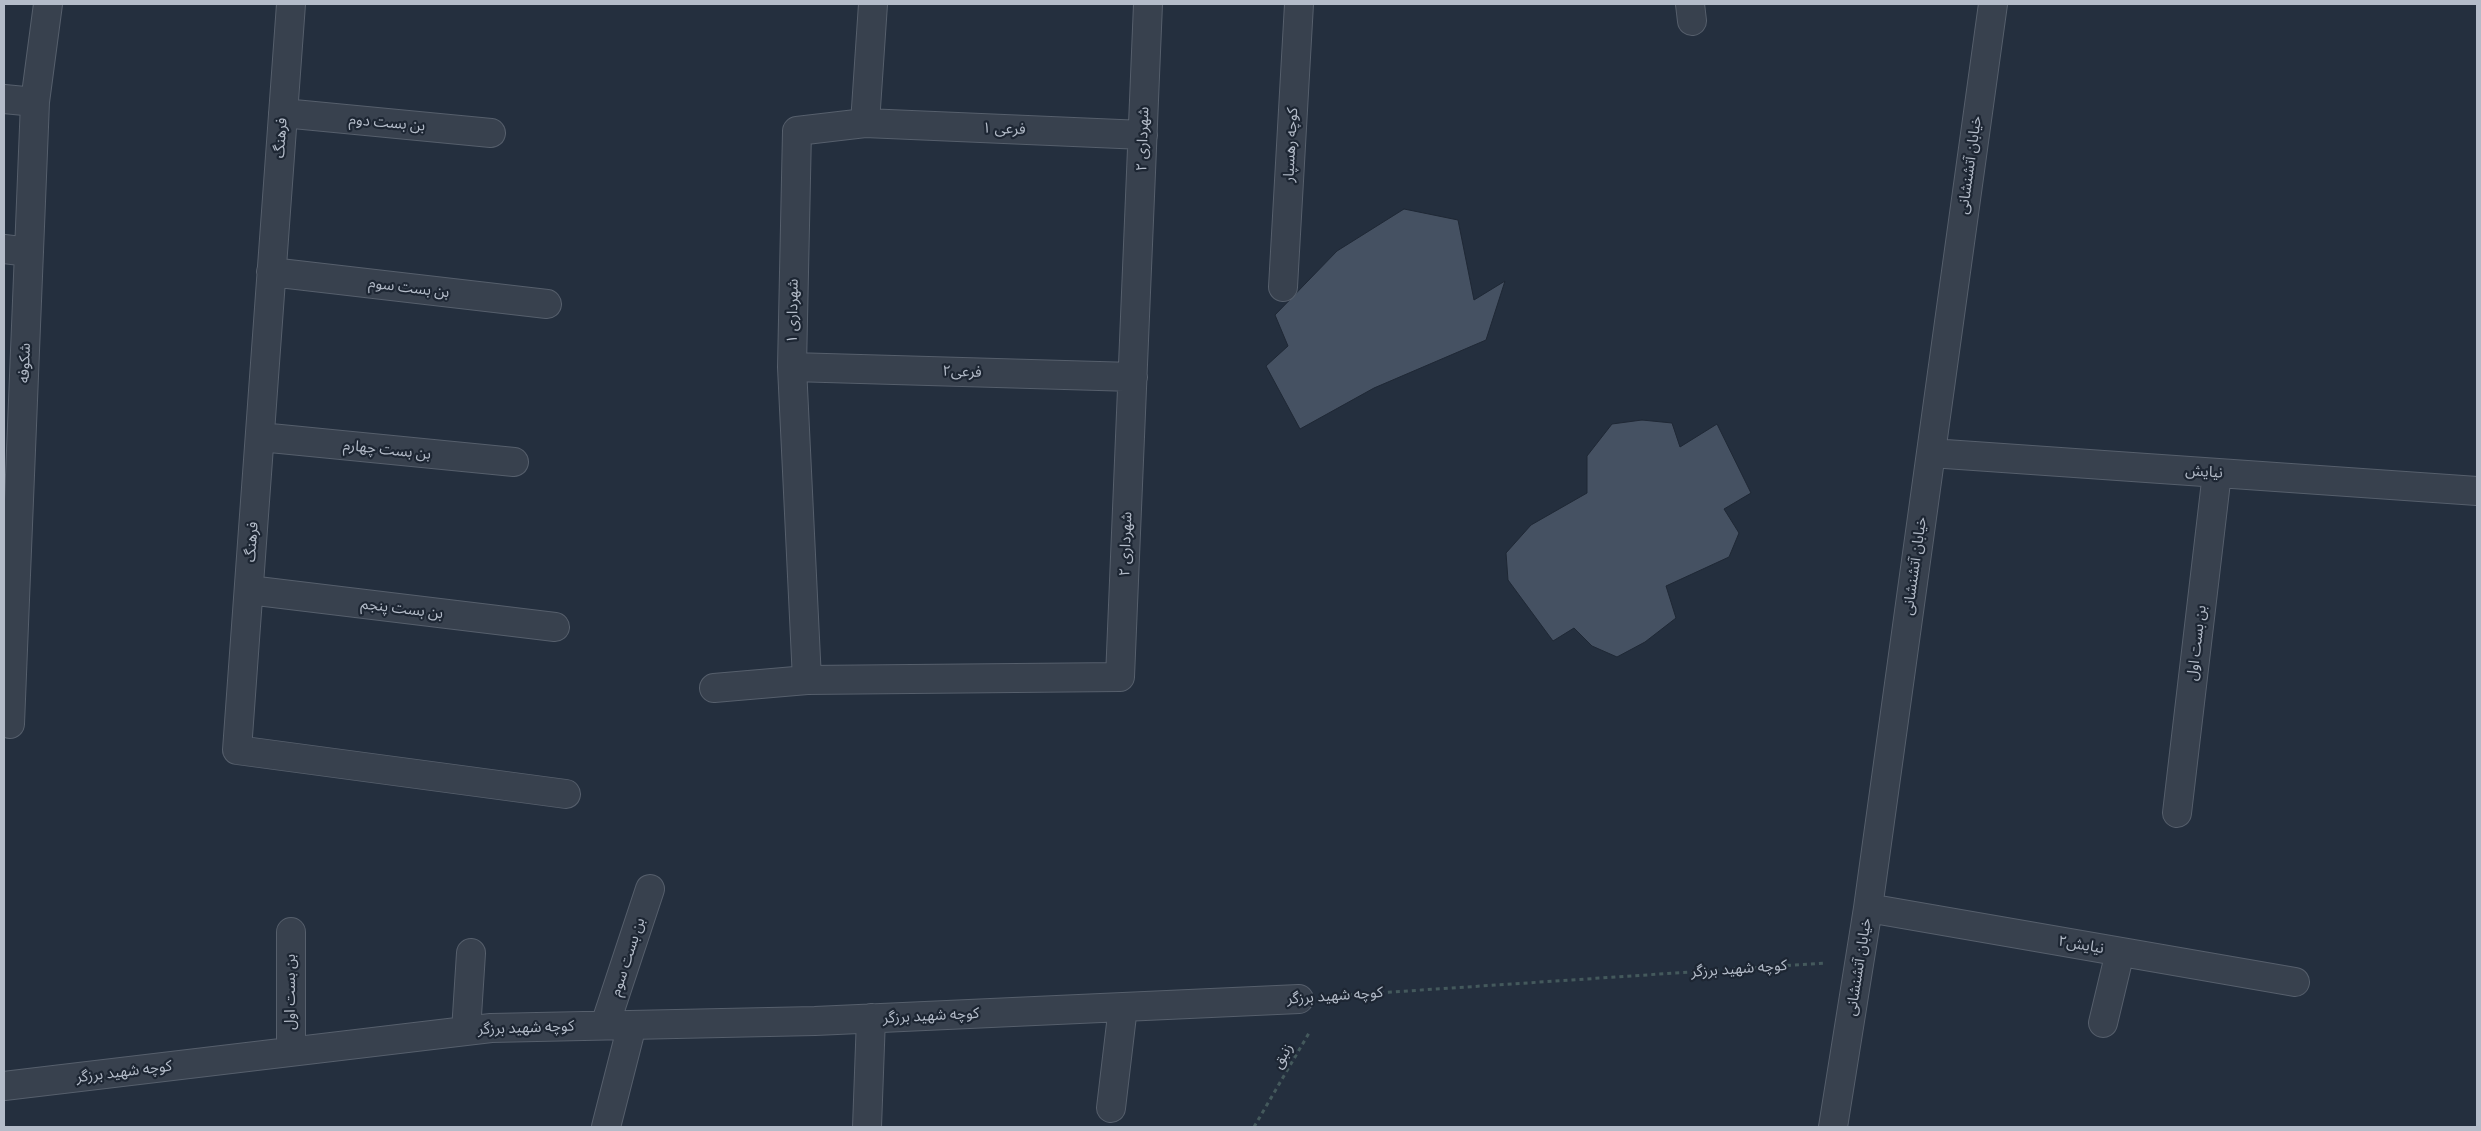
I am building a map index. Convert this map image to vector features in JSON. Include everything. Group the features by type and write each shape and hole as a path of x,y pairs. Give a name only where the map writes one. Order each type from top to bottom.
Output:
{"street":[{"name":"شکوفه","path":"10,724 8,669 16,251 48,4"},
{"name":"فرهنگ","path":"290,4 237,750 566,794"},
{"path":"865,123 873,4"},
{"name":"شهرداری ۲","path":"714,688 807,680 1120,677 1148,4"},
{"name":"کوچه رهسپار","path":"1283,287 1299,4"},
{"name":"خیابان آتشنشانی","path":"1833,1127 1868,908 1993,4"},
{"path":"4,99 35,102"},
{"name":"بن بست دوم","path":"283,114 491,133"},
{"name":"فرعی ۱","path":"865,123 1143,135"},
{"name":"شهرداری ۱","path":"807,680 792,367 797,130 865,123"},
{"name":"بن بست سوم","path":"271,272 547,304"},
{"name":"فرعی۲","path":"792,367 1133,377"},
{"name":"بن بست چهارم","path":"260,437 514,462"},
{"name":"نیایش","path":"1930,453 2477,491"},
{"name":"بن بست اول","path":"2178,813 2217,473"},
{"name":"بن بست پنجم","path":"249,590 555,627"},
{"name":"بن بست سوم","path":"618,1025 650,889"},
{"name":"نیایش۲","path":"1868,908 2295,982"},
{"name":"بن بست اول","path":"291,932 291,1052"},
{"path":"2103,1023 2120,952"},
{"path":"466,1030 471,953"},
{"name":"کوچه شهید برزگر","path":"4,1086 492,1028 871,1018 1299,999"},
{"path":"1111,1108 1123,1007"},
{"path":"867,1127 871,1018"},
{"path":"606,1127 618,1025"}],"path":[{"name":"کوچه شهید برزگر","path":"1299,999 1860,961"},
{"name":"زنبق","path":"1254,1127 1312,1029"}],"building":[{"path":"1404,209 1458,220 1474,300 1505,281 1486,340 1374,388 1300,429 1266,366 1288,346 1275,315 1337,251"},
{"path":"1642,420 1672,423 1680,447 1717,424 1751,493 1724,509 1739,533 1729,557 1666,586 1676,618 1645,642 1617,657 1592,646 1574,628 1553,641 1508,580 1506,553 1531,525 1587,493 1587,456 1612,424"}]}
